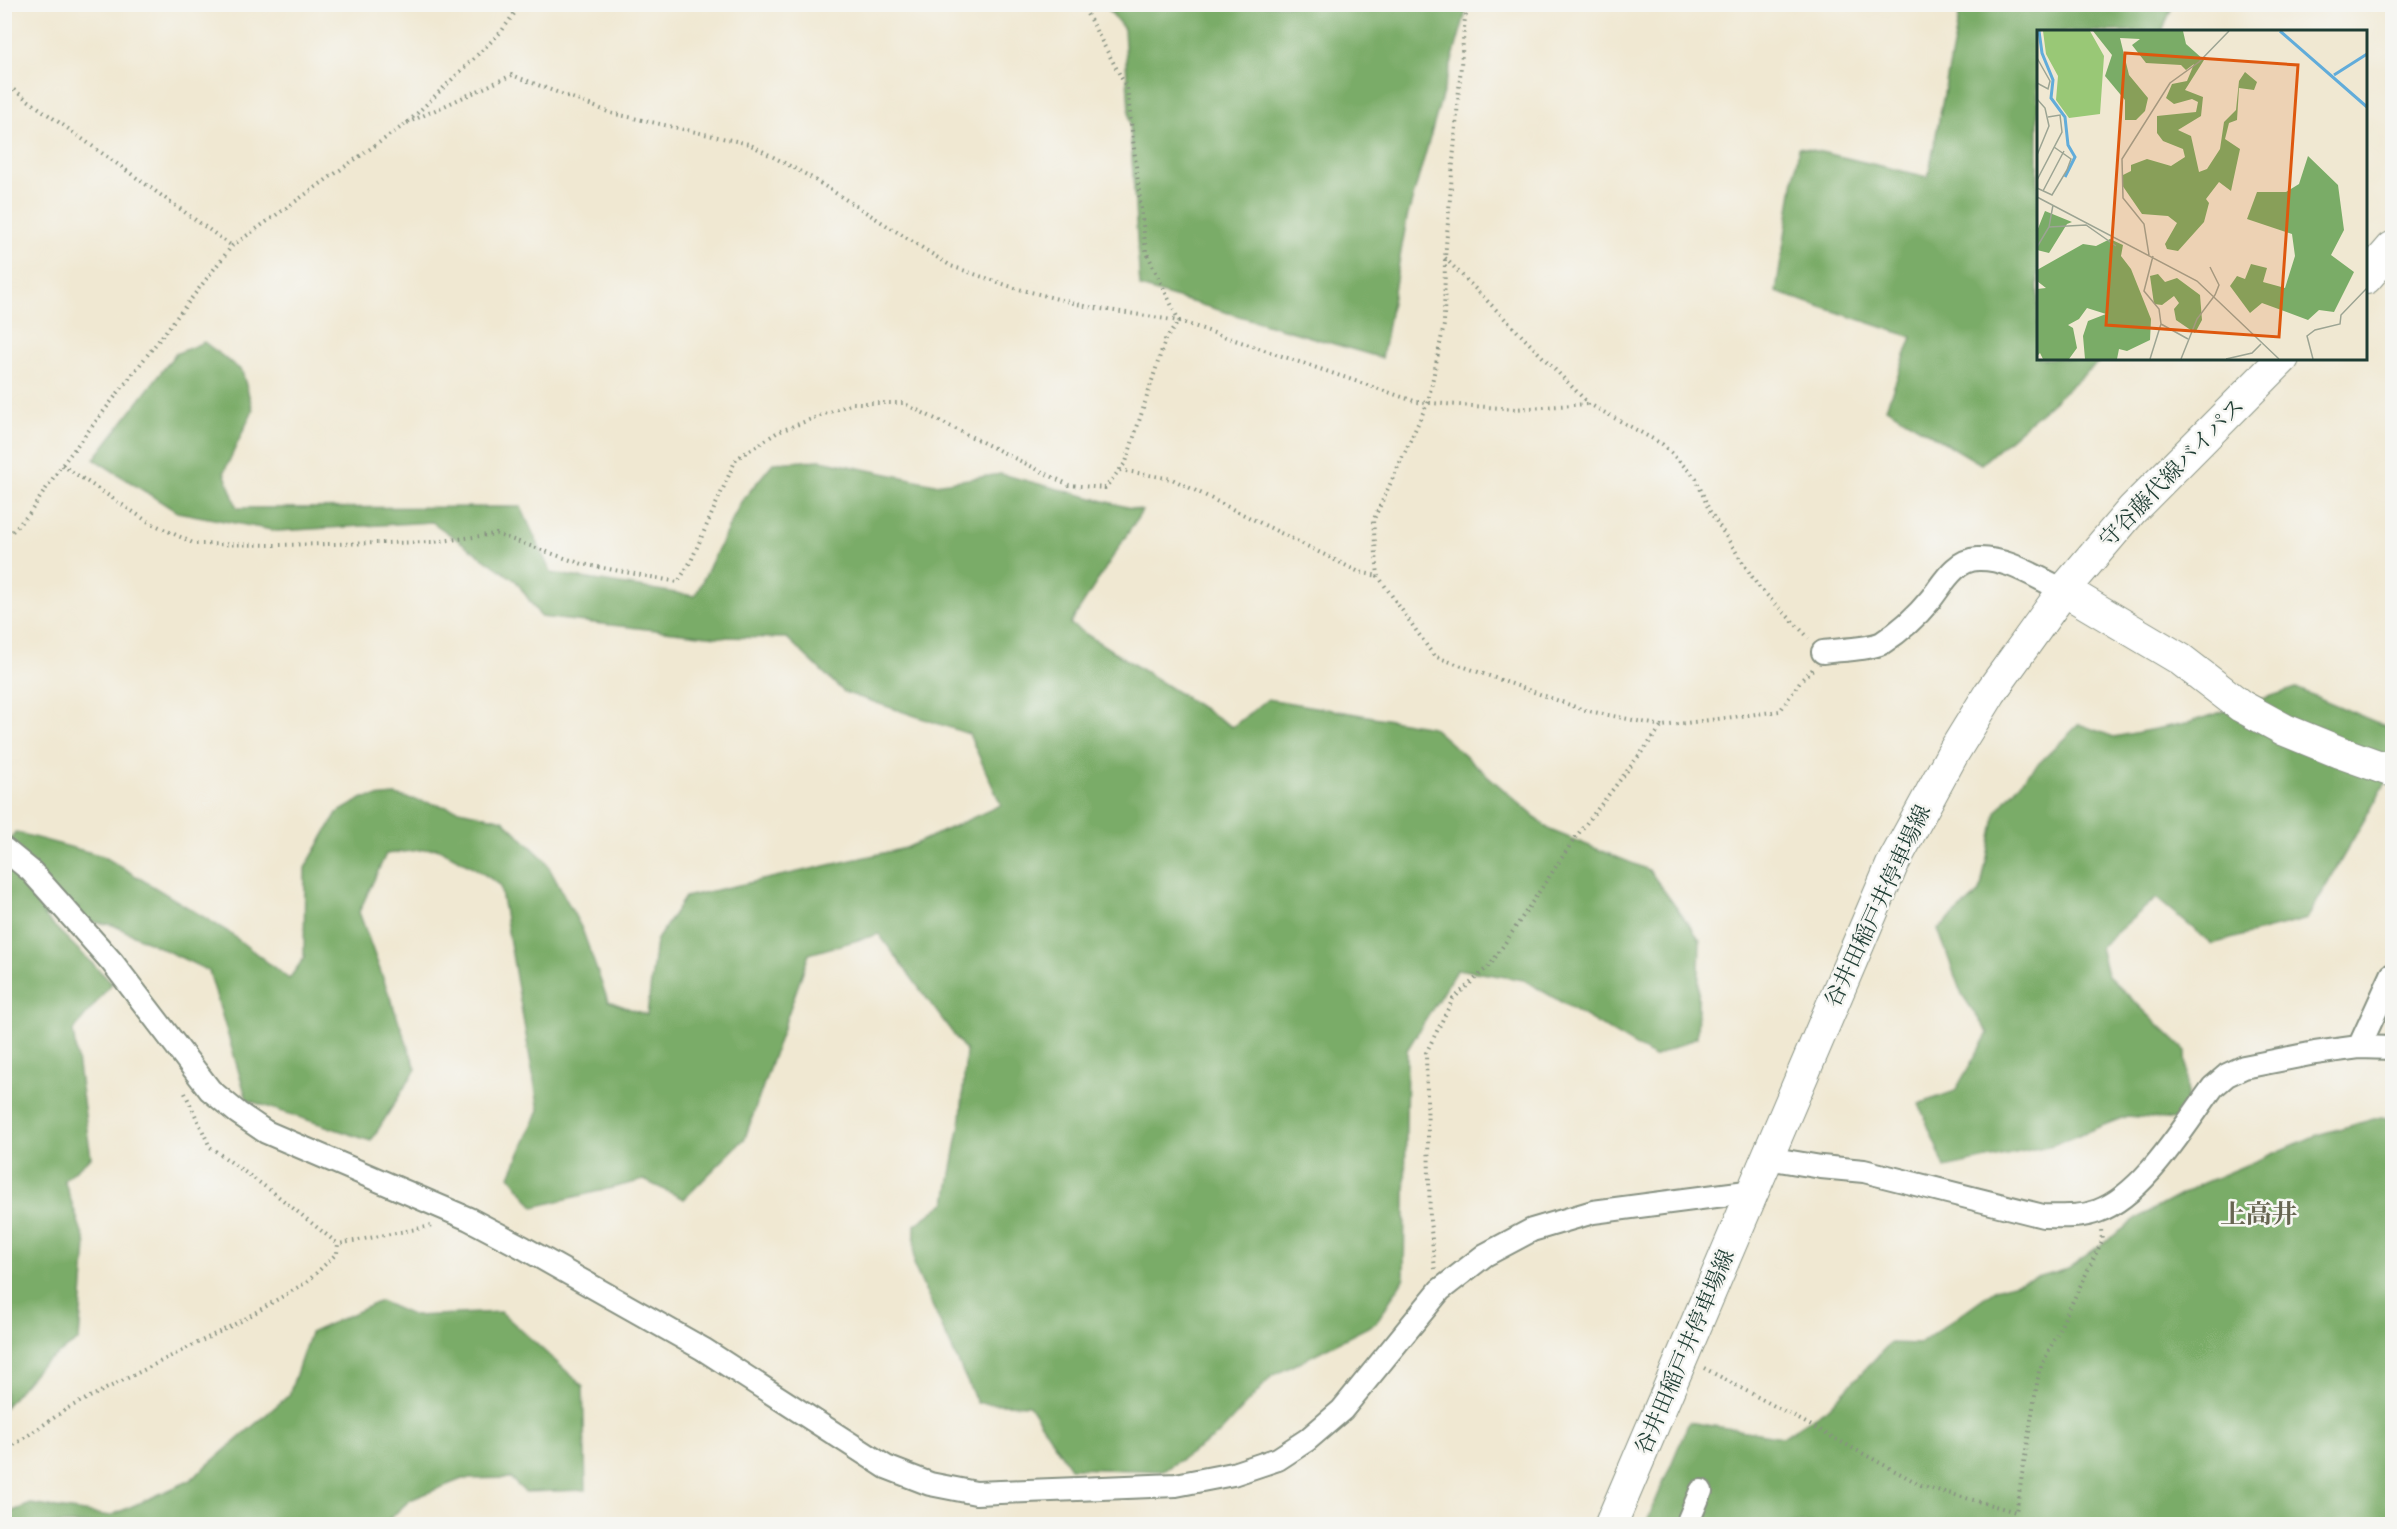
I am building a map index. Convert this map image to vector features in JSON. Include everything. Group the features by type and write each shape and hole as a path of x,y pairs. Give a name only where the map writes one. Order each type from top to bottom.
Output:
{"main road":[{"path":"2367,277 2392,248"},
{"name":"守谷藤代線バイパス","path":"2064,590 2132,510 2281,360"},
{"path":"2064,590 2180,659 2241,706 2285,730 2338,753 2392,771"},
{"name":"谷井田稲戸井停車場線","path":"1611,1524 1897,855 1953,753 1990,693 2064,590"}],"street":[{"path":"1823,652 1880,644 1907,624 1930,600 1948,574 1976,559 2004,562 2064,590"},
{"path":"4,849 31,871 66,908 112,962 210,1090 266,1132 469,1219 703,1350 886,1467 930,1484 976,1493 1176,1485 1233,1474 1278,1459 1307,1440 1342,1410 1440,1290 1485,1255 1532,1230 1593,1212 1754,1191"},
{"path":"2359,1047 2392,975"},
{"path":"1767,1158 1864,1171 2043,1216 2073,1217 2099,1211 2146,1177 2213,1088 2227,1075 2244,1067 2315,1053 2359,1047 2392,1048"},
{"path":"1687,1524 1701,1491"}],"path":[{"path":"4,540 29,514 62,465 232,246 407,123 501,32 521,4"},
{"path":"1080,4 1127,88 1146,251 1179,321"},
{"path":"1445,258 1589,404 1662,444 1696,477 1709,510 1758,586 1823,652 1813,671 1801,680 1780,711 1662,726 1584,710 1434,656 1378,576 1373,521 1428,402 1444,325 1445,258 1465,17 1472,4"},
{"path":"407,123 512,75 611,113 749,144 807,175 951,266 1015,288 1089,307 1179,321 1417,402 1515,409 1589,404"},
{"path":"4,83 232,246"},
{"path":"62,465 147,521 195,544 434,542 496,534 582,564 678,582 691,561 736,459 778,432 853,403 903,403 1070,485 1104,488 1126,462 1166,340 1179,321"},
{"path":"1119,470 1172,479 1359,572 1378,576"},
{"path":"1440,1290 1436,1276 1430,1220 1426,1053 1453,999 1491,964 1575,838 1662,726"},
{"path":"183,1090 210,1147 274,1193 338,1244 469,1219"},
{"path":"1683,1357 1923,1486 2016,1512 2039,1371 2102,1241 2099,1211"},
{"path":"4,1452 68,1408 241,1321 307,1282 337,1253 338,1244"}],"green space":[{"path":"1105,5 1468,5 1407,218 1382,358 1140,287 1124,29"},
{"path":"1961,5 2173,5 2162,30 2037,30 2037,360 2101,360 1981,464 1886,408 1912,337 1776,292 1799,147 1928,177"},
{"path":"204,342 242,371 253,410 224,472 237,508 521,507 551,573 695,596 741,502 773,463 821,460 935,484 1001,474 1142,511 1070,624 1232,727 1268,699 1432,727 1550,830 1649,870 1700,940 1697,1037 1654,1057 1524,980 1457,969 1407,1050 1404,1278 1376,1323 1272,1376 1217,1436 1163,1471 1070,1468 1029,1405 977,1403 914,1266 915,1225 946,1202 961,1118 966,1051 879,934 809,954 745,1138 684,1199 644,1180 534,1207 510,1176 539,1110 500,885 473,867 437,848 386,854 359,912 416,1069 371,1141 247,1100 209,971 113,925 43,915 112,983 73,1031 91,1157 64,1180 86,1244 79,1340 40,1366 5,1407 4,850 15,832 103,856 227,931 289,979 304,958 305,868 337,813 363,798 395,795 503,820 545,860 582,929 608,1001 647,1015 656,941 685,897 906,848 1001,805 969,734 844,692 787,638 717,637 541,617 516,581 432,522 277,531 177,512 94,459 175,354"},
{"path":"2296,688 2392,729 2392,772 2307,919 2212,944 2156,898 2100,947 2107,975 2186,1051 2188,1121 2127,1116 2053,1145 1945,1168 1919,1104 1955,1091 1988,1033 1961,993 1938,929 1980,892 1996,812 2027,775 2079,724 2114,737 2191,722"},
{"path":"2381,1117 2392,1119 2392,1524 1646,1524 1689,1422 1783,1437 1829,1407 1890,1343 1919,1344 1996,1289 2068,1268 2143,1215 2201,1184 2317,1135"},
{"path":"380,1301 414,1316 501,1312 583,1386 586,1490 525,1492 510,1478 462,1479 410,1500 384,1524 5,1524 5,1514 31,1504 110,1516 189,1481 289,1395 310,1333"}],"district":[{"name":"上高井","path":"2259,1215"}]}
